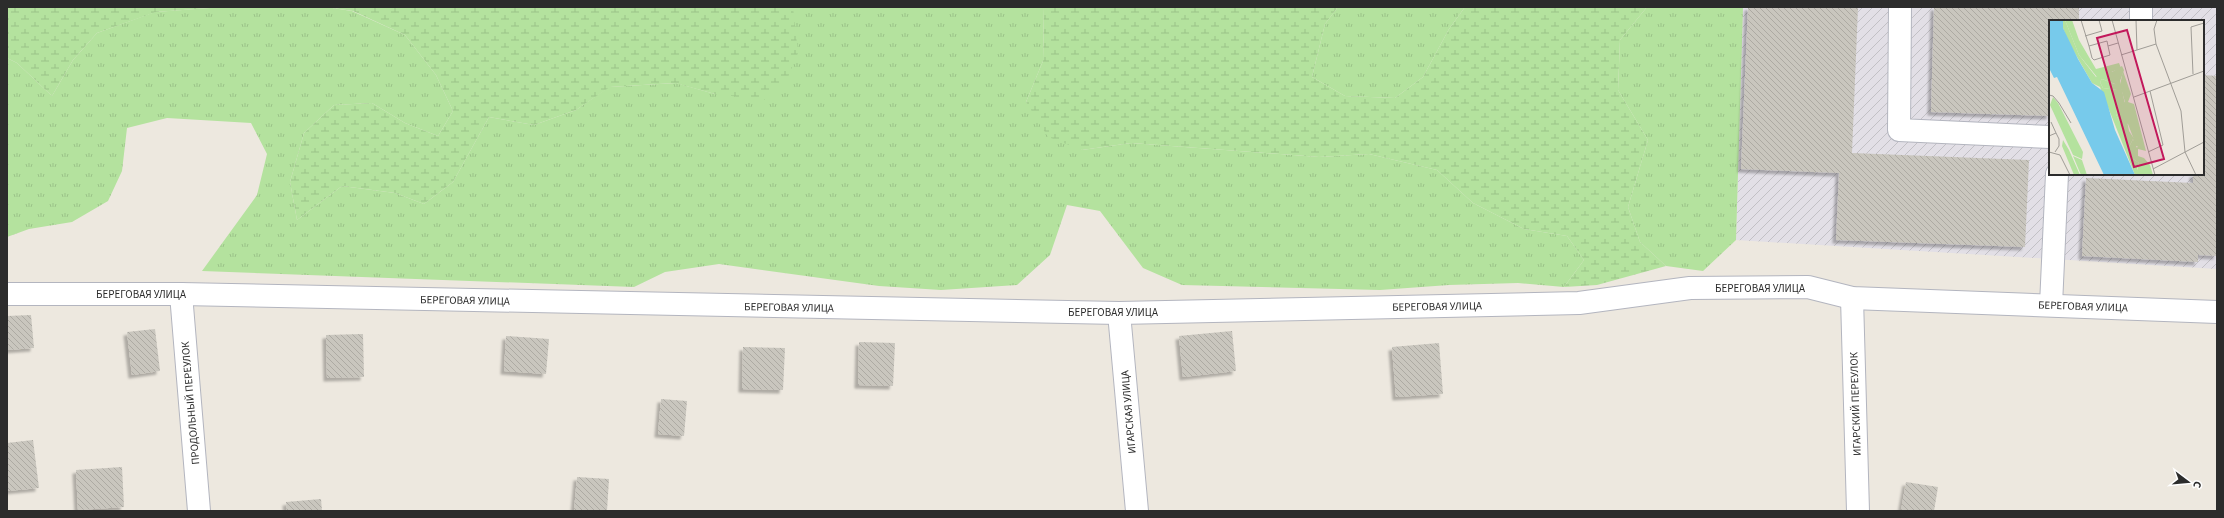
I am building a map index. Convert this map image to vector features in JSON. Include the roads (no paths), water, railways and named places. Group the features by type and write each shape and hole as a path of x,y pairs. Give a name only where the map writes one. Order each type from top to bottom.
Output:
{"street":[{"path":"1900,7 1899,130 2049,137"},
{"path":"2141,7 2141,20"},
{"path":"2051,305 2057,175"},
{"name":"БЕРЕГОВАЯ УЛИЦА","path":"7,294 181,294 1119,313 1579,304 1690,288 1808,287 1852,298 2217,312"},
{"name":"ПРОДОЛЬНЫЙ ПЕРЕУЛОК","path":"181,294 199,511"},
{"name":"ИГАРСКИЙ ПЕРЕУЛОК","path":"1852,298 1858,511"},
{"name":"ИГАРСКАЯ УЛИЦА","path":"1119,313 1137,511"}]}
